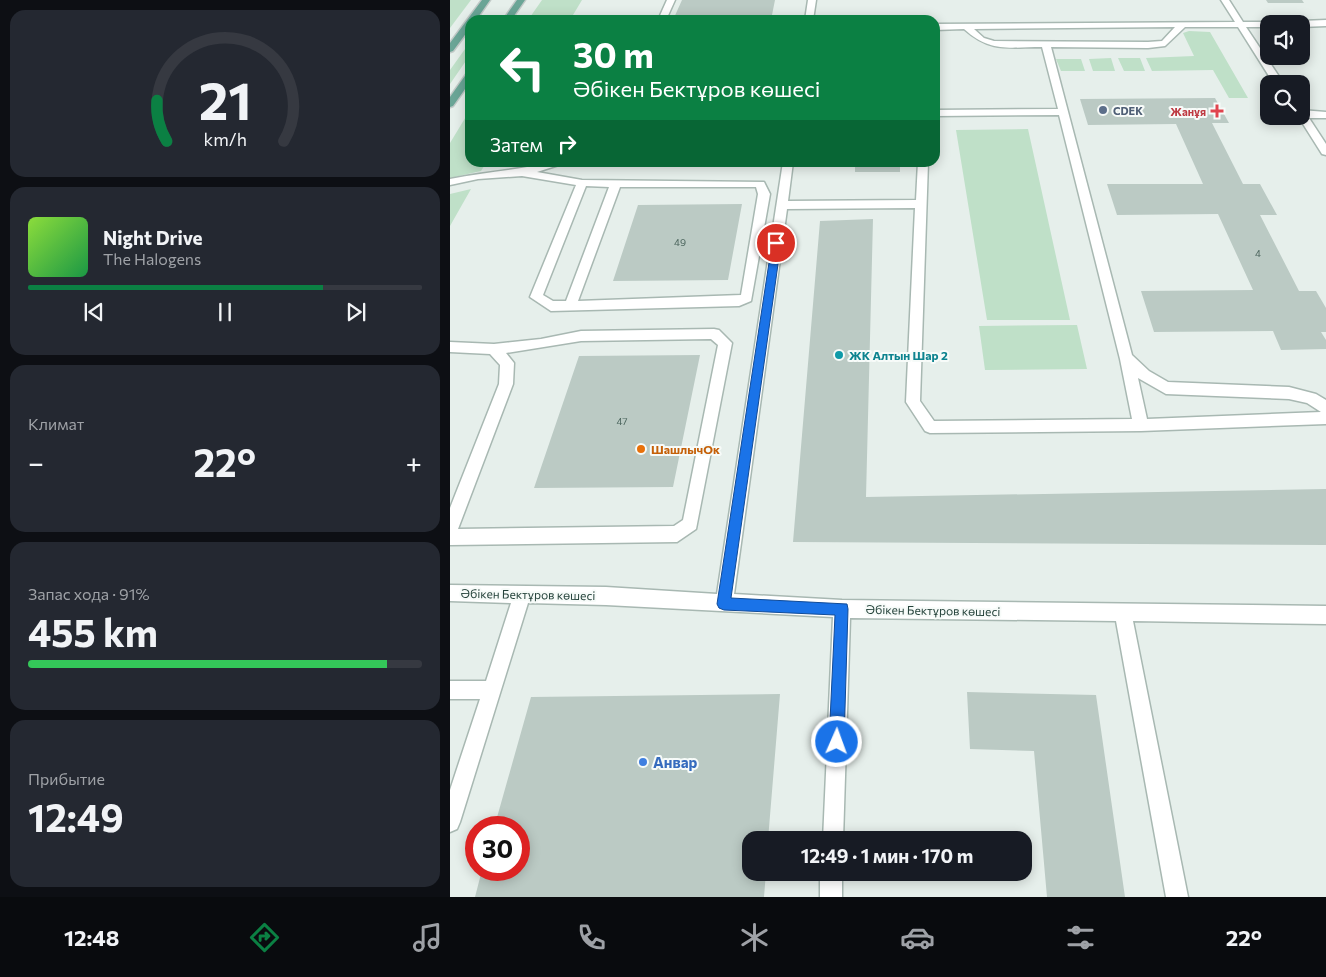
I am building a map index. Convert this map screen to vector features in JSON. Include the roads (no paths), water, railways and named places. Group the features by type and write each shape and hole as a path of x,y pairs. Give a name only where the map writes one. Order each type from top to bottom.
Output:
{"main road":[{"path":"475,15 486,0"},
{"path":"510,15 521,0"},
{"path":"450,49 465,29"},
{"path":"450,104 465,82"}],"street":[{"path":"664,15 671,0"},
{"path":"810,15 812,0"},
{"path":"1224,0 1273,75"},
{"path":"1310,24 1326,23"},
{"path":"940,27 1260,24"},
{"path":"965,26 981,40 993,44 1046,45 1164,43 1182,25"},
{"path":"1046,45 1126,357 1141,425"},
{"path":"940,113 1063,112"},
{"path":"1310,114 1326,115"},
{"path":"1309,125 1326,152"},
{"path":"522,173 525,167"},
{"path":"450,182 478,176 522,173 544,167"},
{"path":"724,604 787,167"},
{"path":"923,167 913,402 930,427 1141,425 1326,418"},
{"path":"522,173 582,183 760,184 764,194 748,298 739,301 551,306 536,297 582,183"},
{"path":"570,306 616,183"},
{"path":"782,206 921,204"},
{"path":"450,347 494,349 541,344 581,336 714,334 725,343 690,524 677,534 450,537"},
{"path":"450,529 506,384 507,363 494,349"},
{"path":"1126,357 1144,375 1166,388 1289,393 1312,398 1326,408"},
{"name":"Әбікен Бектұров көшесі","path":"450,593 522,596 606,596 842,609 1326,615"},
{"path":"450,822 522,596"},
{"path":"833,831 842,609"},
{"path":"1124,613 1177,897"},
{"path":"450,690 492,690"},
{"path":"830,897 831,881"}],"place":[{"name":"CDEK","path":"1103,110"},
{"name":"Жанұя","path":"1217,111"},
{"name":"ЖК Алтын Шар 2","path":"839,355"},
{"name":"ШашлычОк","path":"641,449"},
{"name":"Анвар","path":"643,762"}]}
